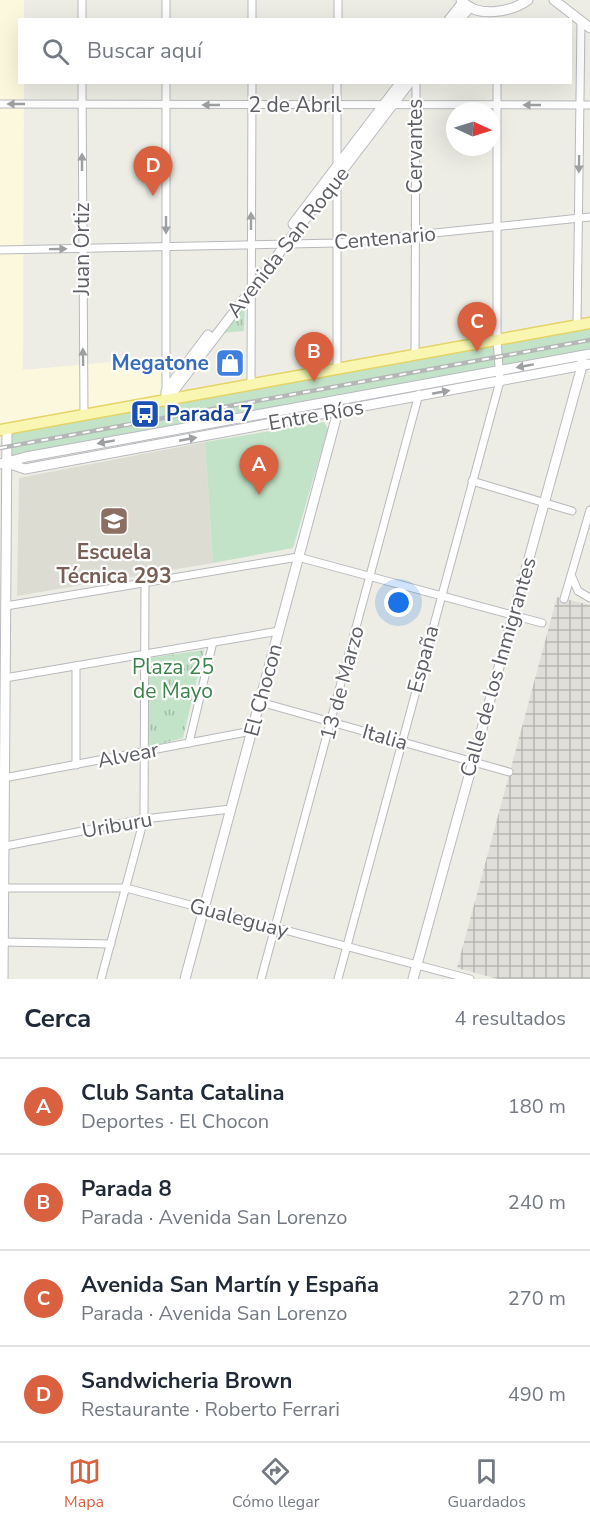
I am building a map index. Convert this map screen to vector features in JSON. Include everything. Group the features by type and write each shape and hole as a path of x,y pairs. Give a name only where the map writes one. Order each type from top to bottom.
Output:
{"main road":[{"path":"3,430 84,415 166,396 251,385 590,323"}],"street":[{"path":"82,0 82,18"},
{"path":"166,0 166,18"},
{"path":"252,0 252,18"},
{"path":"338,0 338,18"},
{"path":"464,3 497,16 528,0"},
{"path":"554,0 590,28"},
{"path":"451,18 464,3"},
{"path":"460,18 464,3"},
{"path":"577,326 581,21"},
{"name":"Juan Ortiz","path":"82,84 84,415"},
{"path":"166,84 166,396"},
{"path":"251,385 252,84"},
{"path":"337,368 338,84"},
{"name":"Avenida San Roque","path":"281,244 337,178 388,105 400,84"},
{"name":"Avenida San Roque","path":"166,396 337,166 408,84"},
{"name":"Cervantes","path":"415,354 416,84"},
{"name":"España","path":"497,84 497,102"},
{"name":"2 de Abril","path":"0,104 446,105"},
{"name":"2 de Abril","path":"500,105 590,105"},
{"name":"España","path":"338,979 400,741 500,381 497,339 497,156"},
{"name":"Centenario","path":"0,250 337,243 415,237 590,217"},
{"name":"Entre Ríos","path":"3,463 126,438 586,355"},
{"name":"Calle de los Inmigrantes","path":"413,979 544,502 586,365 586,355"},
{"name":"Entre Ríos","path":"3,463 25,469 586,365"},
{"name":"13 de Marzo","path":"261,979 419,396 417,386"},
{"name":"El Chocon","path":"185,979 338,411 338,400"},
{"path":"210,423 212,434"},
{"path":"3,430 6,606 3,645 5,678 2,847 3,979"},
{"path":"126,438 127,450"},
{"path":"472,481 572,511"},
{"path":"564,599 589,514"},
{"path":"6,606 298,557 542,623"},
{"path":"571,574 578,591 590,598"},
{"path":"101,979 144,819 145,583"},
{"path":"5,678 279,631"},
{"path":"189,743 213,642"},
{"path":"76,666 76,765"},
{"name":"Italia","path":"260,702 509,772"},
{"name":"Alvear","path":"4,778 252,732"},
{"name":"Uriburu","path":"2,847 144,819 231,809"},
{"name":"Gualeguay","path":"3,888 126,888 470,979"},
{"path":"2,948 111,944"}],"shaded area":[{"path":"0,0 24,0 24,18 18,18 18,84 24,84 23,370 166,357 166,401 0,432"},
{"name":"Escuela Técnica 293","path":"205,442 213,563 17,596 19,478"},
{"path":"557,597 590,605 590,979 498,979 457,968"}],"green space":[{"path":"245,303 244,331 220,333"},
{"path":"590,323 590,354 7,463 7,429"},
{"path":"324,422 328,429 293,548 213,563 205,442"},
{"name":"Plaza 25 de Mayo","path":"204,650 183,738 148,747 148,658"}],"railway":[{"path":"0,448 590,340"}],"place":[{"name":"Sandwicheria Brown","path":"153,196"},
{"name":"Avenida San Martín y España","path":"477,352"},
{"name":"Megatone","path":"230,363"},
{"name":"Parada 8","path":"314,382"},
{"name":"Parada 7","path":"145,414"},
{"name":"Club Santa Catalina","path":"259,495"},
{"name":"Escuela Técnica 293","path":"114,521"}]}
